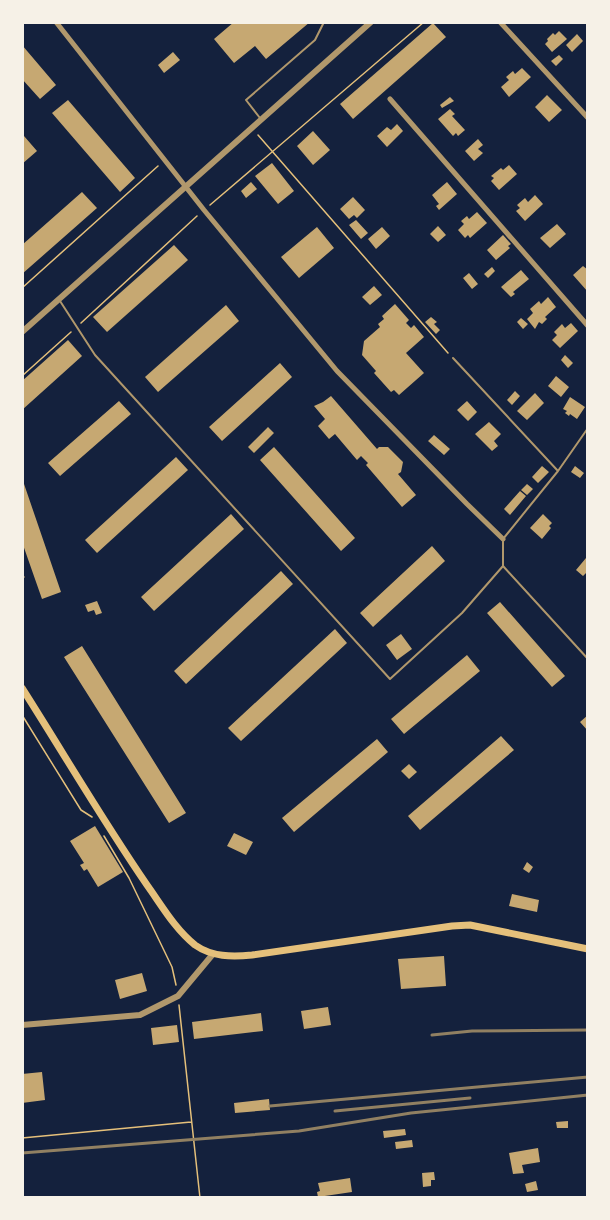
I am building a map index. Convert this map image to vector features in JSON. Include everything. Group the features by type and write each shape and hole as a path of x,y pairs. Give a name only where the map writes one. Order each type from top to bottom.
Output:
{"main road":[{"path":"22,688 136,869 179,931 197,946 213,954 229,957 252,955 470,925 588,949"}],"street":[{"path":"56,22 204,210 337,371 504,539"},
{"path":"22,332 371,22"},
{"path":"500,22 588,118"},
{"path":"390,99 588,326"},
{"path":"22,1025 140,1015 178,996 213,954"}],"lane":[{"path":"261,120 246,100 315,40 324,22"},
{"path":"58,299 94,355 390,679 462,613 503,566 504,539 558,471 588,428"},
{"path":"453,358 558,471"},
{"path":"503,566 588,658"}],"path":[{"path":"22,376 204,210 423,22"},
{"path":"251,128 453,358"},
{"path":"22,288 165,160"},
{"path":"22,715 81,810 91,816 97,825"},
{"path":"102,834 129,879 172,967 178,996 200,1197"},
{"path":"22,1138 192,1122"}],"building":[{"path":"234,22 310,22 266,59 255,46 234,63 214,39"},
{"path":"433,23 446,37 353,119 340,104"},
{"path":"559,31 567,39 552,52 545,44 553,33 555,35"},
{"path":"577,34 583,41 572,52 566,45"},
{"path":"22,45 56,85 40,99 22,79"},
{"path":"173,52 180,60 164,73 158,65"},
{"path":"559,55 563,59 556,66 551,61"},
{"path":"522,68 531,77 509,97 501,87 509,80 506,77"},
{"path":"547,95 562,110 549,122 535,107"},
{"path":"450,97 454,101 442,108 440,105"},
{"path":"68,100 135,178 120,192 52,113"},
{"path":"450,109 455,114 452,116 465,130 458,136 456,133 453,136 438,119"},
{"path":"397,124 403,131 387,147 377,136 387,127 391,130"},
{"path":"313,131 330,150 313,165 297,146"},
{"path":"24,136 37,151 22,164 22,137"},
{"path":"478,139 483,145 478,149 483,153 474,161 465,151"},
{"path":"272,163 294,191 278,204 255,176"},
{"path":"509,165 517,174 499,190 491,181 494,178 491,176"},
{"path":"251,182 257,189 246,198 241,191"},
{"path":"447,182 457,194 439,210 436,206 439,204 432,195"},
{"path":"82,192 97,208 22,274 22,245"},
{"path":"535,195 543,204 525,221 516,211 520,208 517,205 525,198 528,202"},
{"path":"353,197 365,210 357,218 354,215 349,219 340,209"},
{"path":"477,212 487,223 470,238 468,235 465,238 458,230 464,224 461,221 467,216 469,219"},
{"path":"356,220 368,233 361,239 349,225"},
{"path":"557,224 566,234 550,248 540,238"},
{"path":"438,226 446,235 438,242 430,234"},
{"path":"317,227 334,248 299,278 281,257"},
{"path":"382,227 390,236 376,249 368,239"},
{"path":"503,235 511,244 508,246 510,248 496,260 487,250"},
{"path":"174,245 188,260 107,332 93,317"},
{"path":"583,266 588,270 588,292 573,275"},
{"path":"492,267 495,271 488,278 484,274"},
{"path":"521,270 529,279 513,292 515,294 511,297 501,287"},
{"path":"469,273 478,284 472,289 463,278"},
{"path":"374,286 382,295 370,305 362,297"},
{"path":"548,297 556,307 545,317 547,319 542,324 539,322 535,329 527,319 533,313 530,309 539,301 541,304"},
{"path":"395,304 409,320 406,323 411,328 414,325 424,337 406,353 424,373 399,395 394,390 391,392 362,355 364,341 380,327 378,324 384,319 382,316"},
{"path":"226,305 239,321 158,392 145,377"},
{"path":"431,317 437,322 434,324 440,330 436,334 425,322"},
{"path":"521,318 528,324 523,329 517,322"},
{"path":"571,323 578,331 560,348 552,340 557,335 554,332 562,324 565,328"},
{"path":"68,340 82,356 22,410 22,381"},
{"path":"565,355 573,363 568,368 561,360"},
{"path":"280,363 292,377 222,441 209,427"},
{"path":"556,376 569,387 561,397 548,386"},
{"path":"515,391 520,396 512,405 507,400"},
{"path":"535,393 544,403 527,420 517,411"},
{"path":"331,396 377,449 388,447 403,462 401,472 398,474 416,495 402,507 361,456 357,460 335,434 329,439 318,426 325,419 314,406"},
{"path":"570,397 585,407 577,419 570,414 569,416 563,409"},
{"path":"119,401 131,414 60,476 48,463"},
{"path":"467,401 477,412 468,421 457,410"},
{"path":"489,422 501,434 494,441 498,446 492,451 475,434"},
{"path":"268,427 274,433 254,453 248,447"},
{"path":"434,435 450,449 444,455 428,441"},
{"path":"274,447 355,538 341,551 260,460"},
{"path":"176,457 188,470 97,553 85,540"},
{"path":"542,466 549,472 538,483 532,477"},
{"path":"575,466 584,473 580,478 571,472"},
{"path":"23,481 61,592 42,599 22,542"},
{"path":"527,484 533,489 527,495 521,490"},
{"path":"520,491 526,496 510,515 504,509"},
{"path":"231,514 244,529 154,611 141,597"},
{"path":"543,514 552,523 549,526 551,528 542,539 530,528"},
{"path":"432,546 445,561 373,627 360,613"},
{"path":"586,558 588,571 583,576 576,570"},
{"path":"281,571 293,584 186,684 174,671"},
{"path":"97,601 102,613 96,615 94,610 88,612 85,605"},
{"path":"500,602 565,676 552,687 487,613"},
{"path":"335,629 347,643 241,741 228,728"},
{"path":"401,634 412,649 397,660 386,645"},
{"path":"82,646 186,813 169,823 64,657"},
{"path":"467,655 480,671 404,734 391,719"},
{"path":"588,715 588,731 580,722"},
{"path":"501,736 514,750 420,830 408,816"},
{"path":"377,739 388,752 294,832 282,818"},
{"path":"409,764 417,772 409,779 401,771"},
{"path":"95,826 123,872 98,887 87,869 84,871 80,865 84,863 70,841"},
{"path":"234,833 253,842 246,855 227,846"},
{"path":"527,862 533,867 529,873 523,869"},
{"path":"512,894 539,900 537,912 509,906"},
{"path":"444,956 446,986 401,989 398,959"},
{"path":"142,973 147,991 120,999 115,980"},
{"path":"328,1007 331,1025 304,1029 301,1011"},
{"path":"261,1013 263,1031 194,1039 192,1022"},
{"path":"177,1025 179,1042 153,1045 151,1028"},
{"path":"42,1072 45,1100 22,1103 22,1074"},
{"path":"269,1099 270,1110 235,1113 234,1103"},
{"path":"568,1121 568,1128 557,1128 556,1122"},
{"path":"405,1129 406,1135 384,1138 383,1131"},
{"path":"412,1140 413,1147 396,1149 395,1142"},
{"path":"538,1148 540,1162 522,1165 524,1173 513,1174 509,1153"},
{"path":"434,1172 435,1180 431,1180 431,1186 423,1187 422,1173"},
{"path":"350,1178 352,1192 318,1197 317,1192 320,1191 318,1183"},
{"path":"536,1181 538,1190 527,1192 525,1184"}],"railway":[{"path":"432,1035 472,1031 588,1030"},
{"path":"270,1106 588,1077"},
{"path":"22,1153 299,1131 411,1113 588,1095"},
{"path":"335,1111 470,1098"}]}
